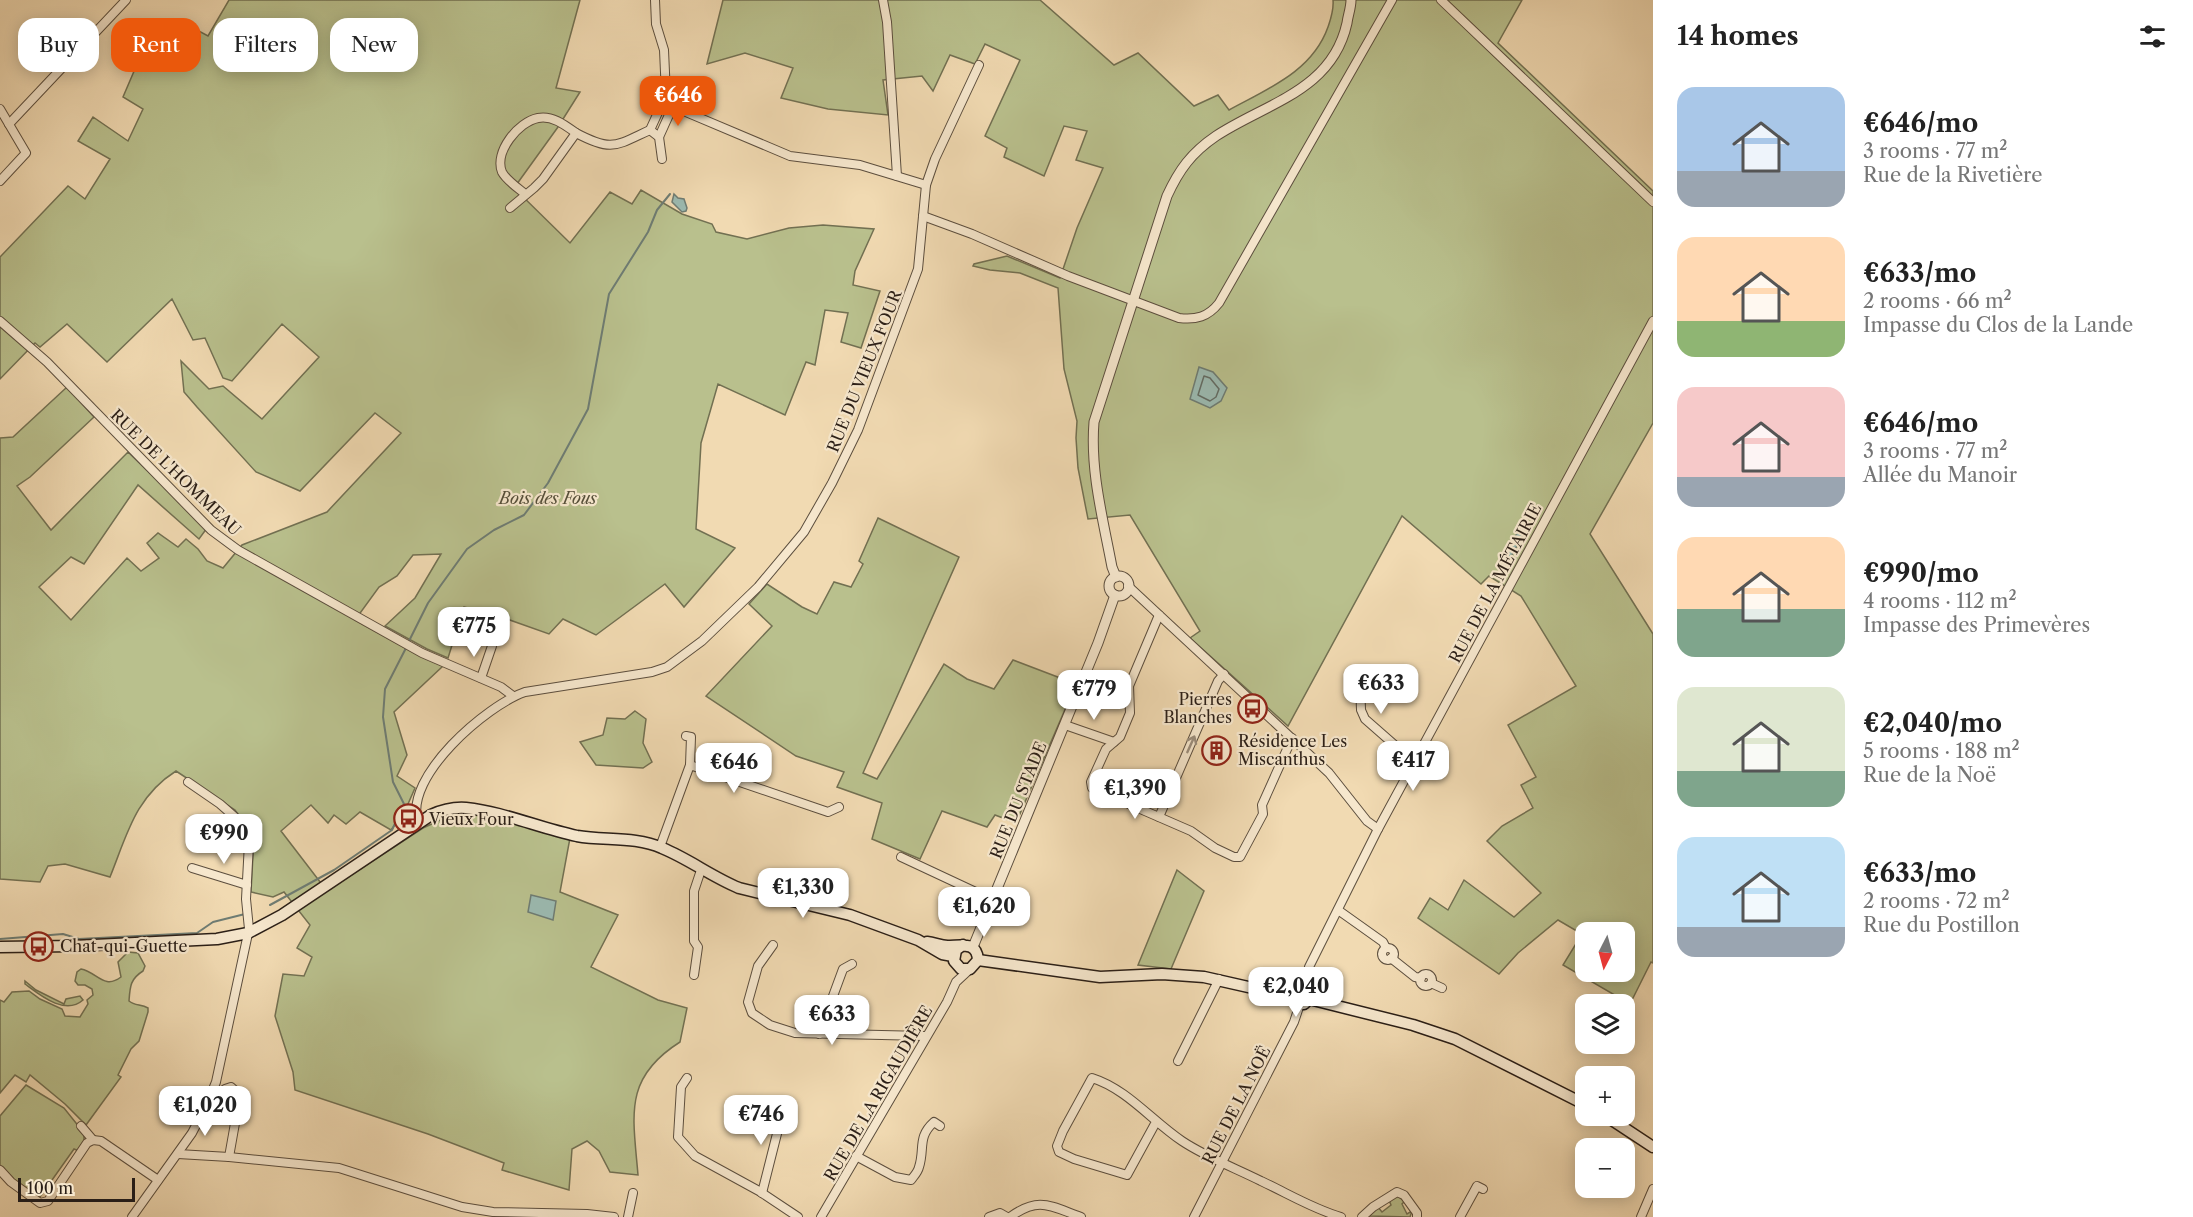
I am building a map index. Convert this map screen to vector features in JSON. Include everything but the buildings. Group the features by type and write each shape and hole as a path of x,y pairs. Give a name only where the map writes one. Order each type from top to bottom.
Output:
{"main road":[{"path":"0,947 217,939 248,933 282,915 418,822 441,810 463,808 484,811 579,836 632,841 660,847 739,888 850,915 918,940 944,946 968,946 977,951 974,964 966,970 956,961 918,940"},
{"path":"0,952 63,949 75,946"},
{"path":"956,961 956,950 968,946"},
{"path":"974,964 1100,977 1162,974 1219,979 1288,996 1302,997 1413,1025 1455,1040 1575,1100"},
{"path":"1621,1126 1653,1147"}],"street":[{"path":"9,124 126,0"},
{"path":"525,195 503,175 500,158 509,140 528,122 537,118 557,121 576,133 606,146 617,145 650,130 666,95 664,50 657,24 655,0"},
{"path":"883,0 897,176"},
{"path":"1116,577 1112,567 1094,473 1092,442 1096,414 1167,196 1178,172 1193,155 1215,137 1300,91 1316,79 1334,57 1344,35 1351,0"},
{"path":"923,216 1133,301 1185,319 1200,318 1211,313 1392,0"},
{"path":"1441,0 1653,202"},
{"name":"RUE DU VIEUX FOUR","path":"418,822 416,807 419,792 434,766 452,744 482,716 513,696 525,692 651,672 667,667 702,641 758,587 791,550 821,502 858,430 918,269 926,185 934,159 979,65"},
{"path":"666,95 673,106 790,156 860,165 926,185"},
{"path":"662,159 659,137 673,106"},
{"path":"0,109 26,151 0,182"},
{"path":"650,130 659,137"},
{"path":"510,208 543,178 576,133"},
{"name":"RUE DE L'HOMMEAU","path":"0,321 47,362 211,530 238,550 422,653 501,687 513,696"},
{"name":"RUE DE LA MÉTAIRIE","path":"1302,997 1309,967 1378,829 1653,321"},
{"path":"1128,586 1124,595 1114,595 1109,585 1116,577 1125,579 1128,586 1329,773 1367,821 1378,829"},
{"name":"RUE DU STADE","path":"968,946 993,900 1098,643 1114,595"},
{"path":"1159,615 1129,686 1130,712 1120,737 1106,749 1091,782 1092,788 1191,831 1215,848 1234,857 1240,857 1263,814 1262,805 1292,738"},
{"path":"481,678 492,646"},
{"path":"1159,817 1218,681 1224,674"},
{"path":"1354,678 1360,682 1361,710 1365,719 1414,762"},
{"path":"1065,725 1114,742"},
{"path":"660,847 690,765 691,736 686,736"},
{"path":"690,765 828,812 839,807"},
{"path":"132,1217 192,1133 216,1082 248,933 248,838 237,819 188,782"},
{"path":"901,857 993,900"},
{"path":"192,868 247,885"},
{"path":"694,975 698,947 694,941 694,891 701,870"},
{"path":"1338,910 1383,942 1386,948 1391,949 1394,952 1391,958 1415,976 1421,978 1423,975 1429,975 1431,983 1442,988"},
{"path":"773,945 758,966 748,1002 752,1013 770,1025 795,1033 926,1036"},
{"name":"RUE DE LA RIGAUDIÈRE","path":"956,961 956,982"},
{"path":"819,1034 843,969 852,964"},
{"name":"RUE DE LA RIGAUDIÈRE","path":"821,1217 947,1002 956,982 974,964"},
{"path":"1178,1061 1219,979"},
{"name":"RUE DE LA NOË","path":"1194,1217 1294,1022 1302,997"},
{"path":"687,1078 681,1087 678,1137 702,1161 762,1193 798,1217"},
{"path":"1156,1122 1127,1175 1074,1159 1059,1152 1057,1146 1092,1078 1102,1081 1185,1143 1233,1169 1341,1217"},
{"path":"207,1104 225,1089 231,1087 240,1095 229,1157"},
{"path":"762,1193 784,1106"},
{"path":"856,1156 895,1177 911,1180 919,1168 922,1141 926,1130 934,1122 940,1126"},
{"path":"81,1125 93,1140 101,1142 158,1180"},
{"path":"0,1170 11,1182 40,1203 48,1201 87,1143 93,1140"},
{"path":"178,1154 339,1168 451,1204 493,1212 587,1214 614,1217"},
{"path":"1460,1217 1477,1186 1483,1189"},
{"path":"1641,1217 1653,1189"},
{"path":"628,1217 633,1192"},
{"path":"1362,1217 1397,1192 1404,1195 1417,1213 1417,1217"},
{"path":"988,1217 1000,1213 1008,1217 1030,1205 1044,1204 1081,1217"}],"green space":[{"name":"Bois des Fous","path":"229,0 580,0 556,88 580,92 514,188 570,243 610,192 632,204 641,190 682,214 712,224 716,232 747,239 789,228 823,225 874,229 855,271 853,285 880,291 861,348 841,342 848,313 825,310 815,365 806,362 785,415 718,384 701,443 696,529 735,548 684,607 665,584 596,635 563,619 549,634 464,607 448,658 385,626 415,598 441,554 413,555 397,576 379,587 355,620 443,666 394,712 407,755 397,776 415,788 404,813 391,830 360,812 346,824 334,815 328,823 311,805 281,831 327,891 423,828 449,816 481,814 570,838 560,892 618,915 591,967 658,1000 687,1008 680,1042 662,1056 640,1084 634,1116 638,1175 610,1172 599,1151 587,1141 572,1149 569,1190 502,1170 504,1163 428,1134 295,1090 293,1072 275,1016 283,974 304,976 312,957 297,948 310,925 284,892 273,897 251,892 254,836 235,810 176,771 162,781 142,805 134,818 110,877 65,864 48,866 40,882 0,879 0,438 13,437 67,387 94,417 30,477 17,486 51,530 128,452 207,528 199,539 138,485 84,564 71,557 39,587 71,620 127,558 141,571 159,558 147,543 158,533 178,547 186,539 207,561 223,568 242,545 327,512 401,433 375,413 300,491 256,472 184,392 181,361 209,389 223,386 262,419 319,357 282,324 232,381 223,378 205,338 193,340 172,299 107,362 67,324 40,347 35,343 0,379 0,257 68,186 85,199 110,159 78,141 93,117 128,141 143,109 123,97 134,72 201,72 201,32 208,36 213,27 213,72 318,72 318,18 218,18"},
{"path":"723,0 1040,0 1114,65 1138,53 1194,106 1218,95 1229,110 1287,78 1300,68 1321,43 1333,11 1333,0 1522,0 1498,43 1653,191 1653,423 1590,534 1653,634 1653,963 1651,962 1635,994 1613,994 1592,982 1635,982 1635,922 1575,922 1575,930 1558,920 1518,953 1499,974 1418,918 1430,898 1448,910 1464,880 1514,917 1541,893 1487,841 1502,826 1533,808 1521,785 1536,777 1508,725 1576,686 1521,596 1489,576 1481,584 1402,516 1288,726 1190,638 1200,631 1130,515 1088,519 1078,468 1077,421 1064,369 1058,288 1020,273 973,266 1007,256 1060,278 1077,228 1103,168 1076,160 1087,131 1064,126 1044,176 1004,157 1007,148 985,136 1020,60 985,44 975,64 950,55 933,91 922,76 883,80 888,115 828,109 781,98 793,68 745,53 707,64"},
{"path":"878,518 959,557 863,773 877,779 944,664 967,679 994,689 1013,660 1076,684 1016,823 995,815 987,827 942,811 920,859 872,839 882,803 837,787 844,772 796,756 706,696 772,626 749,604 767,584 817,614 834,582 851,587 863,564 859,561"},
{"path":"635,711 646,719 643,743 652,762 643,768 596,765 580,742 603,735 607,718 625,719"},
{"path":"1177,870 1204,891 1171,969 1138,965"},
{"path":"1575,945 1575,972 1563,965"},
{"path":"128,952 138,953 145,966 143,971 135,977 129,1001 148,1008 148,1012 139,1041 131,1049 118,1075 121,1077 86,1125 30,1075 26,1082 15,1075 0,1093 0,1000 4,1002 12,992 29,991 62,1009 65,1016 80,1017 88,1004 87,1000 93,995 92,989 85,985 78,985 75,981 77,972 81,969 105,981 115,981 121,977 118,962"},
{"path":"25,981 36,990 64,1004 66,999 80,996 83,1000 68,1006 61,1005 38,993 25,984"},
{"path":"26,1085 64,1108 84,1133 84,1142 79,1151 74,1149 40,1197 15,1181 0,1165 0,1116"},
{"path":"1397,1196 1405,1201 1402,1204 1407,1214 1412,1211 1410,1217 1369,1216 1378,1207 1382,1212 1391,1205 1389,1200"}],"water":[{"path":"674,194 684,199 686,211 682,212 672,202"},
{"path":"1199,367 1213,372 1227,388 1221,401 1210,408 1190,399"},
{"path":"1521,526 1528,526 1509,560 1503,558"},
{"path":"531,895 556,901 553,920 528,912"}],"waterway":[{"path":"409,641 428,603 467,549 494,530 524,515 548,483 588,409 609,294 648,232 657,210 670,194"},
{"path":"270,905 334,870 392,830 404,804 393,782 383,717 385,689 407,646"},
{"path":"0,939 63,934 79,939 197,933 213,922 245,914"}],"place":[{"name":"Pierres Blanches","path":"1253,708"},
{"name":"Résidence Les Miscanthus","path":"1217,750"},
{"name":"Vieux Four","path":"408,819"},
{"name":"Chat-qui-Guette","path":"39,946"}]}
